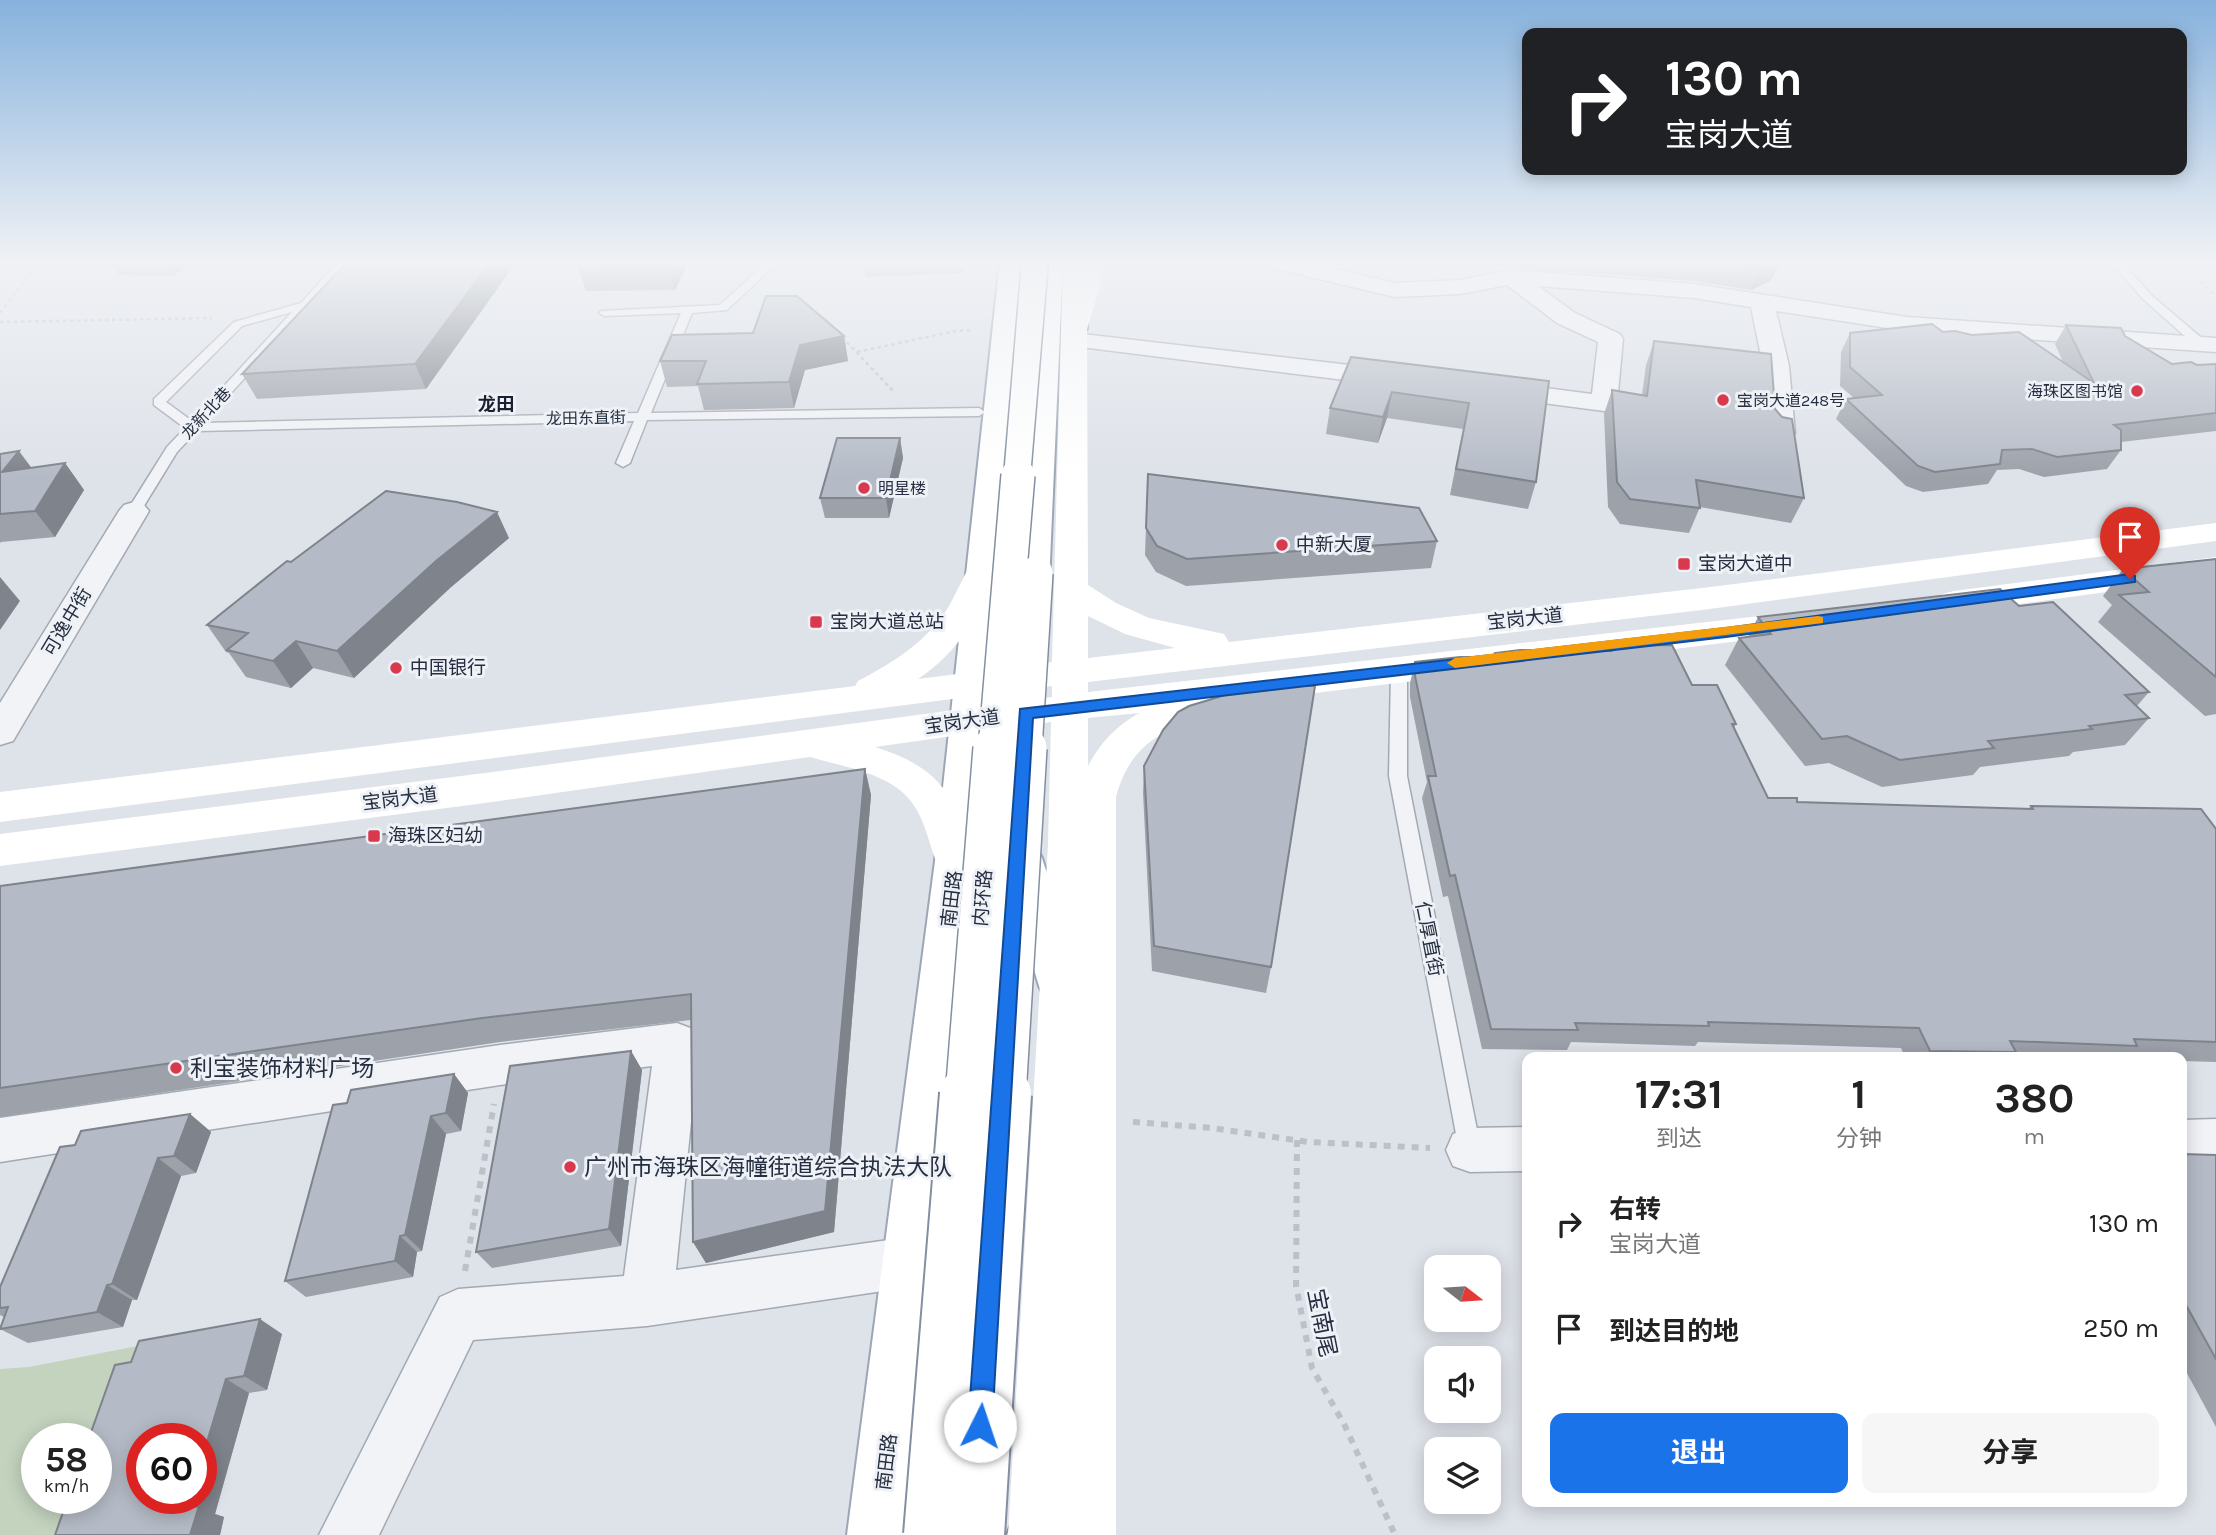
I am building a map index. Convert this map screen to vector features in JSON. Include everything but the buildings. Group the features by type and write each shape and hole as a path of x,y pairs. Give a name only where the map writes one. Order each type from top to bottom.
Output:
{"main road":[{"name":"南田路","path":"878,1535 956,861 1007,333"},
{"name":"内环路","path":"931,1535 1029,333"},
{"path":"1047,333 1037,500 1048,692 1068,844 1061,986 1054,1534"},
{"name":"内环路","path":"975,1535 1048,333"},
{"path":"1044,381 1074,335"},
{"path":"975,1535 1017,847 1070,589 1074,335"},
{"path":"1042,425 1073,371"},
{"path":"1040,462 1073,499"},
{"path":"1037,500 1072,543"},
{"name":"宝岗大道","path":"0,849 485,788 808,742 972,703 1048,692 1298,644 1715,597 2216,532"},
{"path":"1928,606 2216,567"},
{"path":"849,701 917,665 947,636 968,605 984,570"},
{"path":"1070,589 1108,615 1152,632 1221,644 1298,644"},
{"name":"宝岗大道","path":"1048,692 1275,685 1833,618"},
{"path":"1054,1534 1089,1120 1096,797 1100,776 1112,754 1130,736 1177,711 1275,685"},
{"name":"宝岗大道","path":"0,807 849,701 972,703"},
{"path":"808,742 876,762 896,771 923,789 942,822 956,861"},
{"path":"1061,986 1095,844"},
{"path":"1017,847 1061,986"}],"street":[{"path":"1468,387 1604,403 1611,339 1597,333"},
{"path":"1772,333 1779,379 1781,432"},
{"path":"2038,333 2208,344"},
{"path":"1074,335 1414,380"},
{"name":"可逸中街","path":"0,733 134,511"},
{"path":"0,1140 500,1065 677,1043 647,1300"},
{"path":"2187,1142 2216,1141"},
{"path":"1470,1150 1522,1149"},
{"path":"348,1535 458,1315 647,1300 910,1262"}],"lane":[{"path":"192,427 158,402 229,333"},
{"name":"龙新北巷","path":"134,511 172,450 279,333"},
{"path":"623,463 678,333"},
{"path":"2193,333 2208,344"},
{"name":"龙田东直街","path":"192,427 910,411 979,412"},
{"name":"仁厚直街","path":"1399,670 1398,776 1470,1150"}],"path":[{"path":"838,333 910,411"},
{"path":"857,352 948,333"},
{"path":"458,1315 500,1065"},
{"path":"1089,1120 1173,1123 1297,1140 1470,1150"},
{"name":"宝南尾","path":"1297,1140 1296,1285 1312,1368 1344,1424 1395,1535"}],"green space":[{"path":"143,1345 104,1423 21,1423 21,1514 83,1514 76,1535 0,1535 0,1369 29,1367"}],"slow traffic":[{"path":"1455,663 1818,620"}],"place":[{"name":"海珠区图书馆","path":"2137,391"},
{"name":"宝岗大道248号","path":"1723,400"},
{"name":"明星楼","path":"864,488"},
{"name":"中新大厦","path":"1282,545"},
{"name":"宝岗大道中","path":"1684,564"},
{"name":"宝岗大道总站","path":"816,622"},
{"name":"中国银行","path":"396,668"},
{"name":"海珠区妇幼","path":"374,836"},
{"name":"利宝装饰材料广场","path":"176,1068"},
{"name":"广州市海珠区海幢街道综合执法大队","path":"570,1167"}],"district":[{"name":"龙田","path":"496,404"}],"route":[{"path":"980,1426 1025,713 1726,632 2130,579"}]}
